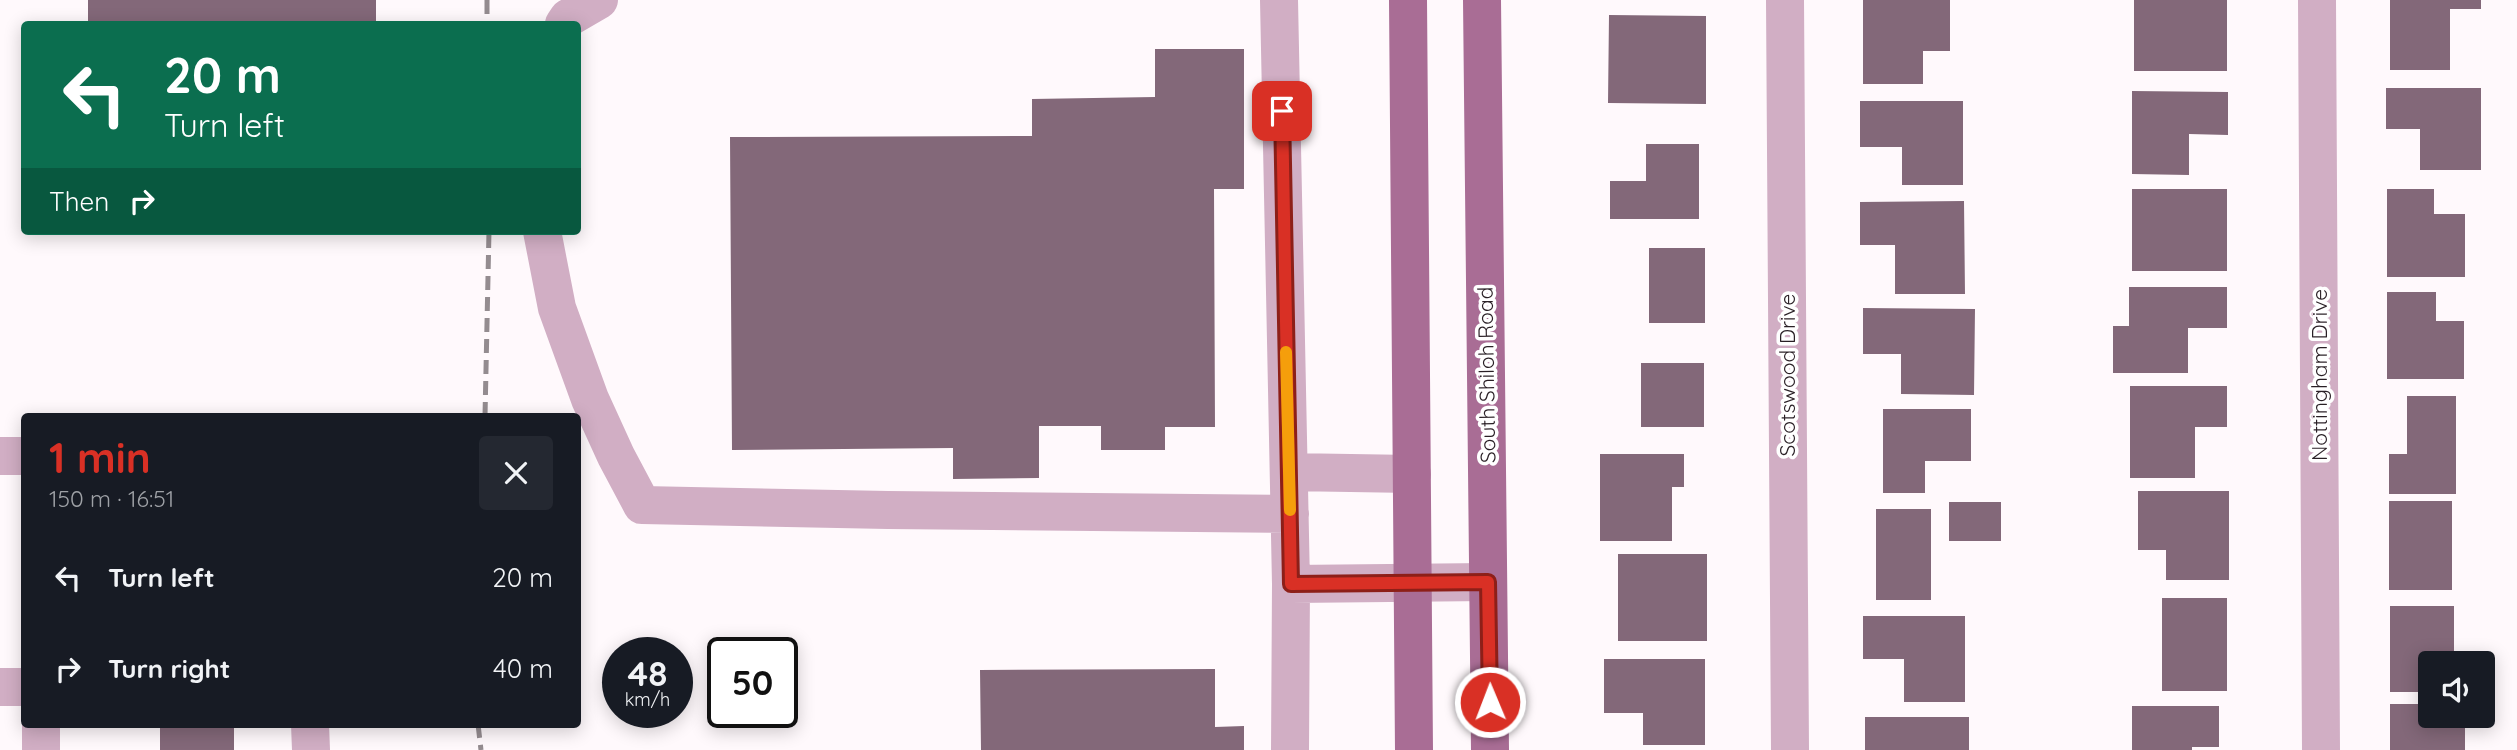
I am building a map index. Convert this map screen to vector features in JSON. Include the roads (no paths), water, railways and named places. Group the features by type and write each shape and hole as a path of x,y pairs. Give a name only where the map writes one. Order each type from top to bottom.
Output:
{"main road":[{"path":"1408,0 1414,750"},
{"name":"South Shiloh Road","path":"1482,0 1490,750"}],"street":[{"path":"566,21 599,0"},
{"path":"1279,0 1290,514 1290,750"},
{"name":"Scotswood Drive","path":"1785,0 1790,750"},
{"name":"Nottingham Drive","path":"2317,0 2322,750"},
{"path":"543,235 557,308 590,399 642,505 1290,514"},
{"path":"0,456 21,456"},
{"path":"1289,472 1412,474"},
{"path":"1291,584 1488,582"},
{"path":"0,687 21,687"},
{"path":"41,728 41,750"},
{"path":"310,728 311,750"}],"railway":[{"path":"487,0 487,21"},
{"path":"485,413 489,235"},
{"path":"478,728 481,750"}]}
